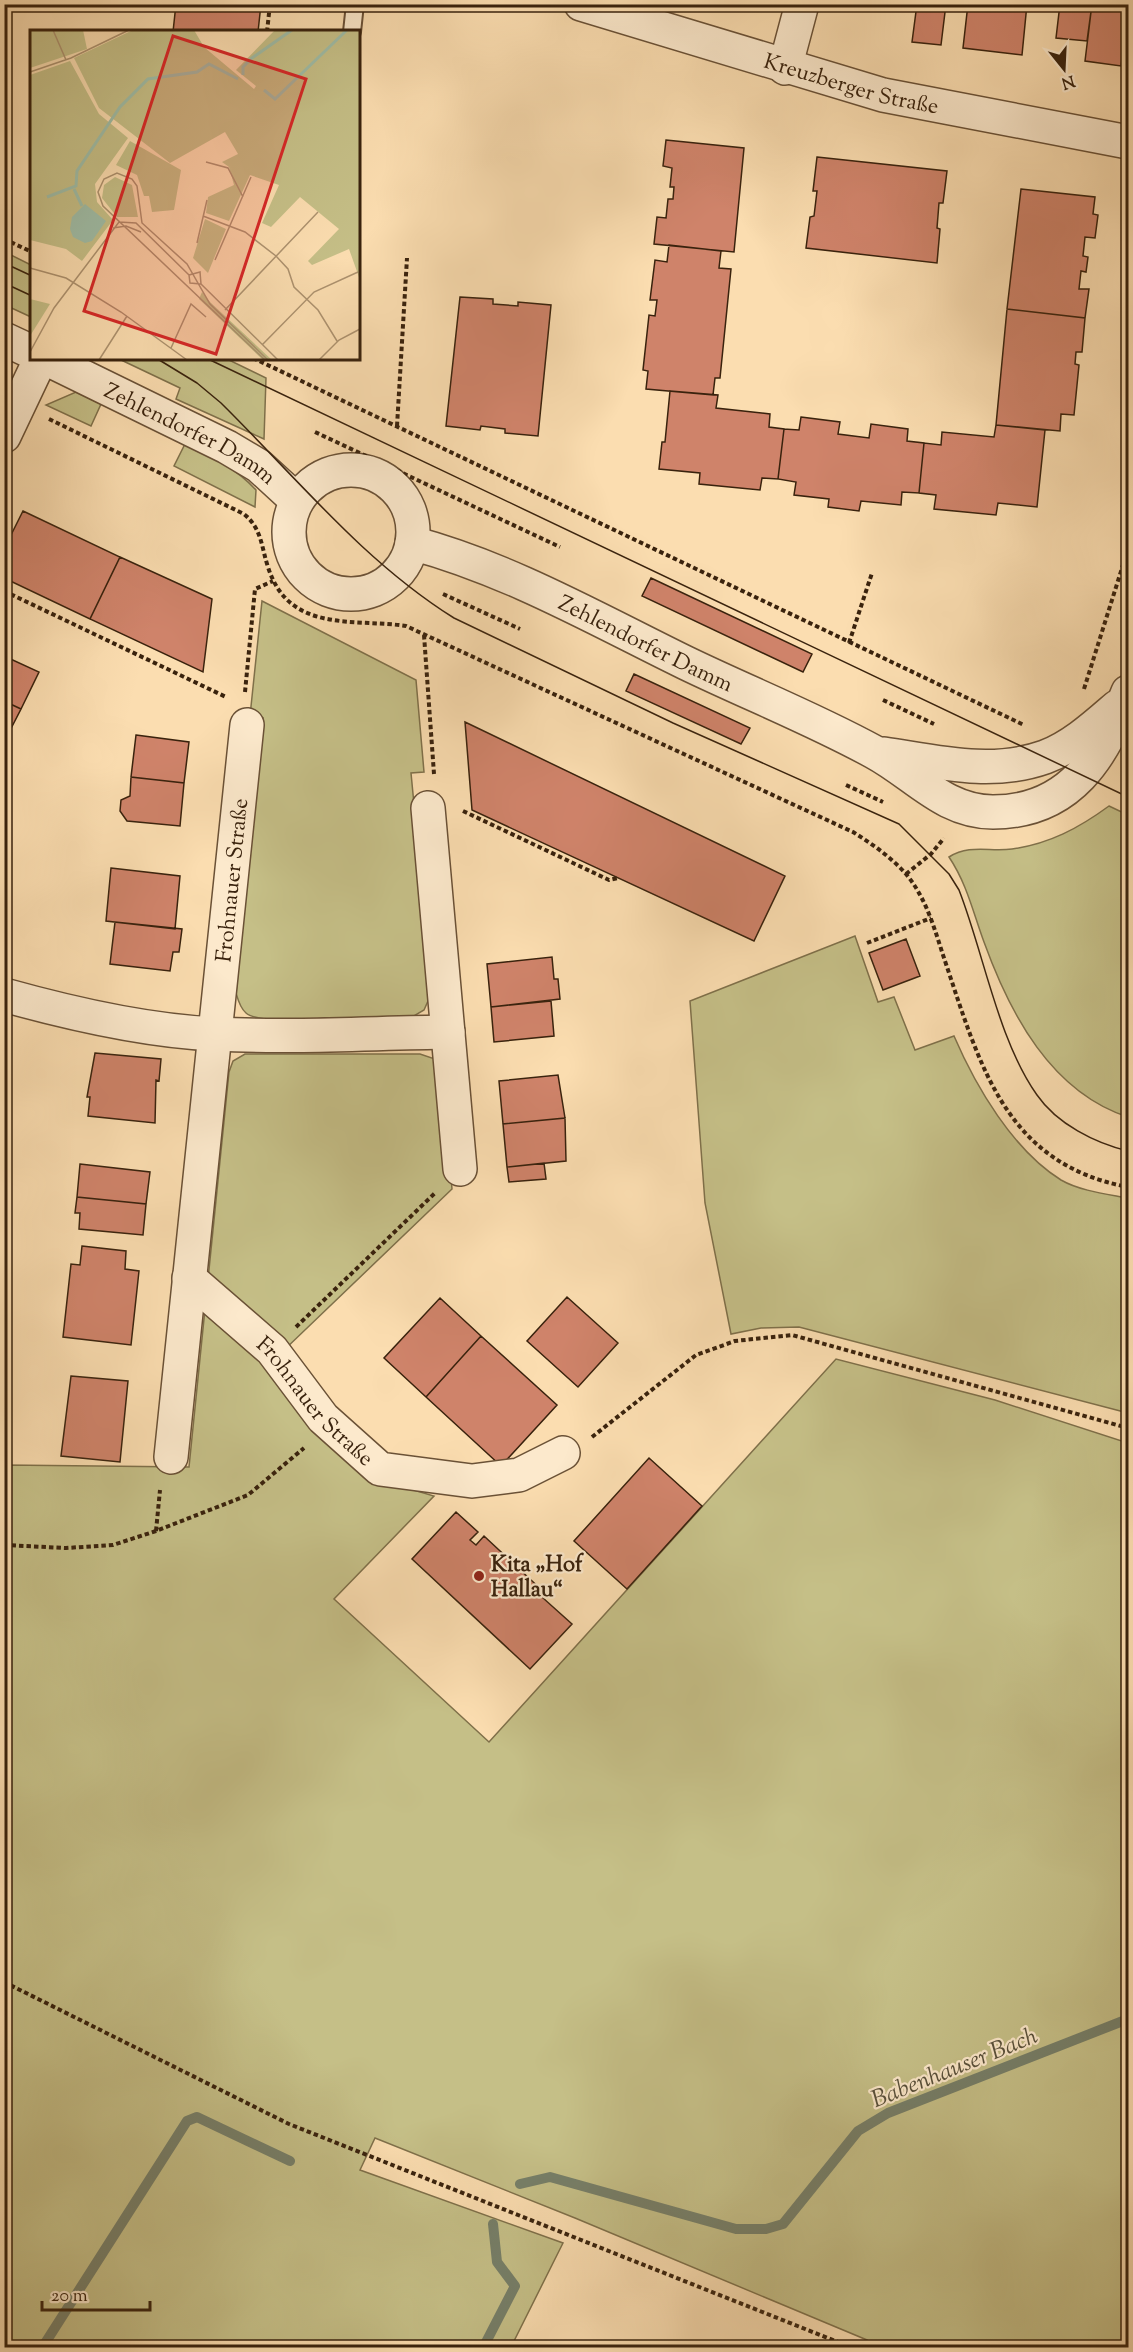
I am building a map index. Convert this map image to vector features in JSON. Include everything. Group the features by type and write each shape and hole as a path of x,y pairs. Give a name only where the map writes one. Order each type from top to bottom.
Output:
{"street":[{"name":"Kreuzberger Straße","path":"581,4 784,68 883,96 1128,142"},
{"path":"784,68 802,4"},
{"path":"4,339 30,351"},
{"path":"4,436 42,360"},
{"name":"Zehlendorfer Damm","path":"47,360 227,447 259,466 296,499"},
{"path":"343,470 362,470 382,478 397,490 408,506 413,523 412,543 406,561 394,576 379,588 363,593 344,594 326,589 306,576 296,562 291,549 289,520 296,499 322,476 343,470"},
{"name":"Zehlendorfer Damm","path":"412,543 491,568 876,752 951,805 993,812 1024,808 1057,796 1083,775 1100,754 1127,696"},
{"name":"Zehlendorfer Damm","path":"876,752 960,766 1021,763 1046,757 1064,748 1084,735 1127,696"},
{"name":"Frohnauer Straße","path":"171,1457 215,1034 245,715"},
{"path":"432,803 460,1169"},
{"path":"4,995 80,1014 156,1028 215,1034 448,1032"},
{"name":"Frohnauer Straße","path":"189,1278 272,1350 323,1419 380,1469 471,1481 519,1475 563,1453"}],"lane":[{"path":"352,30 355,4"}],"path":[{"path":"267,30 270,4"},
{"path":"4,193 6,179"},
{"path":"4,239 30,251"},
{"path":"397,426 407,258"},
{"path":"257,360 985,708 1029,726"},
{"path":"19,405 244,514 255,523 273,581 290,600 307,613 323,619 350,623 390,623 406,626 853,832 881,851 906,874 931,918 967,1028 983,1068 1017,1125 1042,1149 1068,1167 1105,1182 1128,1186"},
{"path":"315,432 560,547"},
{"path":"1081,698 1128,549"},
{"path":"849,643 872,573"},
{"path":"4,591 245,715 255,589 273,581"},
{"path":"443,594 520,629"},
{"path":"424,635 432,803 609,880 618,878"},
{"path":"883,700 937,726"},
{"path":"906,874 931,854 949,832"},
{"path":"867,943 931,918"},
{"path":"272,1350 460,1169"},
{"path":"563,1453 603,1431 696,1355 735,1341 792,1335 1128,1428"},
{"path":"4,1545 66,1548 113,1545 248,1495 311,1442 323,1419"},
{"path":"4,1982 289,2124 853,2348"}],"shaded area":[{"path":"5,252 30,264 30,317 5,305"},
{"path":"121,360 229,360 266,378 264,439 176,399 180,388"},
{"path":"76,392 101,404 91,426 46,405"},
{"path":"185,444 223,463 248,482 256,490 255,507 174,466"},
{"path":"262,601 416,680 424,772 411,773 432,992 424,1010 407,1020 322,1022 274,1020 246,1013 238,1001 236,993 263,718 250,716"},
{"path":"1109,806 1128,815 1128,1117 1101,1105 1077,1089 1055,1070 1037,1047 1021,1022 994,969 965,888 949,857 964,851 1004,850 1039,843 1075,828"},
{"path":"855,936 878,1002 894,997 915,1050 954,1036 985,1096 1012,1135 1027,1152 1061,1180 1094,1192 1128,1198 1128,1413 799,1327 761,1328 731,1334 705,1203 690,1001"},
{"path":"245,1054 420,1054 435,1059 442,1074 452,1189 282,1352 366,1476 434,1496 334,1599 489,1742 836,1359 995,1400 1128,1443 1128,2347 875,2347 867,2340 575,2218 375,2138 360,2170 563,2243 511,2347 5,2348 5,1465 189,1467 229,1072 233,1061"}],"building":[{"path":"176,4 261,4 258,30 173,30"},
{"path":"917,4 946,4 941,45 912,42"},
{"path":"968,4 1027,4 1022,55 963,48"},
{"path":"1060,4 1092,4 1087,41 1056,38"},
{"path":"1092,4 1128,4 1121,66 1085,61"},
{"path":"666,140 744,148 734,252 654,244 657,217 666,218 668,199 673,199 674,187 670,187 672,168 663,166"},
{"path":"817,157 947,171 943,203 939,203 937,228 940,229 937,263 806,248 810,217 814,216 817,191 813,191"},
{"path":"1021,189 1095,197 1093,214 1098,215 1095,238 1085,237 1083,256 1088,257 1086,272 1081,271 1079,289 1089,289 1085,318 1007,309"},
{"path":"669,245 721,251 719,268 731,269 720,378 715,378 713,395 646,389 648,371 643,370 649,315 655,316 657,300 650,300 655,260 667,262"},
{"path":"460,297 493,299 493,304 518,306 518,302 551,305 538,436 505,433 505,429 481,426 480,430 446,426"},
{"path":"1007,309 1085,318 1082,352 1076,352 1075,364 1079,365 1074,415 1061,414 1060,431 996,425"},
{"path":"670,391 718,395 716,408 770,414 769,427 784,429 778,479 762,478 760,490 699,484 700,473 659,469 662,442 665,442"},
{"path":"801,417 840,422 838,434 869,438 871,424 908,429 907,441 924,443 919,493 902,492 901,505 861,501 859,511 828,507 829,499 794,495 796,482 778,479 784,429 799,430"},
{"path":"996,425 1045,430 1037,507 998,503 996,515 934,509 936,495 919,493 924,443 941,445 942,432 994,437"},
{"path":"23,511 120,557 90,619 4,578 4,549"},
{"path":"120,557 212,599 203,672 90,619"},
{"path":"651,578 812,654 803,672 642,596"},
{"path":"4,656 39,672 21,709 4,701"},
{"path":"634,674 750,728 741,744 626,691"},
{"path":"4,701 21,709 4,742"},
{"path":"465,722 785,876 754,941 472,810"},
{"path":"136,735 189,742 184,783 131,777"},
{"path":"131,777 184,783 180,826 127,821 120,811 121,800 130,796"},
{"path":"111,868 180,876 175,929 106,921"},
{"path":"115,922 182,929 179,952 173,952 170,971 110,964"},
{"path":"906,939 920,976 883,990 869,953"},
{"path":"552,957 554,979 558,979 560,999 491,1007 487,964"},
{"path":"551,1001 554,1036 494,1042 491,1007"},
{"path":"95,1053 161,1059 159,1081 156,1080 155,1123 88,1116 90,1097 87,1097"},
{"path":"558,1075 565,1118 503,1124 499,1081"},
{"path":"565,1118 566,1161 507,1167 503,1124"},
{"path":"544,1163 546,1179 509,1182 507,1167"},
{"path":"80,1164 150,1172 146,1204 77,1197"},
{"path":"77,1197 146,1204 143,1235 79,1229 80,1213 75,1213"},
{"path":"82,1246 126,1251 125,1269 139,1271 131,1345 63,1337 71,1264 80,1265"},
{"path":"567,1297 618,1343 578,1387 527,1341"},
{"path":"440,1298 481,1336 426,1397 384,1358"},
{"path":"481,1336 557,1405 501,1466 426,1397"},
{"path":"71,1376 128,1381 120,1462 61,1456"},
{"path":"649,1458 702,1506 627,1589 574,1541"},
{"name":"Kita „Hof Hallau“","path":"456,1512 478,1532 470,1540 476,1545 484,1536 546,1594 543,1598 572,1624 530,1669 412,1559"}],"waterway":[{"name":"Babenhauser Bach","path":"520,2184 550,2177 736,2229 766,2229 783,2224 858,2131 888,2113 1128,2019"},
{"path":"42,2348 187,2121 197,2117 290,2161"},
{"name":"Babenhauser Bach","path":"483,2348 515,2286 497,2262 493,2224"}],"tram line":[{"path":"4,263 30,275"},
{"path":"4,283 30,295"},
{"path":"159,360 197,383 221,403 360,545 390,571 454,618 673,723 899,824 949,874 959,890 1002,1023 1023,1073 1037,1095 1055,1115 1078,1131 1103,1143 1128,1151"},
{"path":"210,360 1128,797"}],"place":[{"name":"Kita „Hof Hallau“","path":"479,1576"}]}
